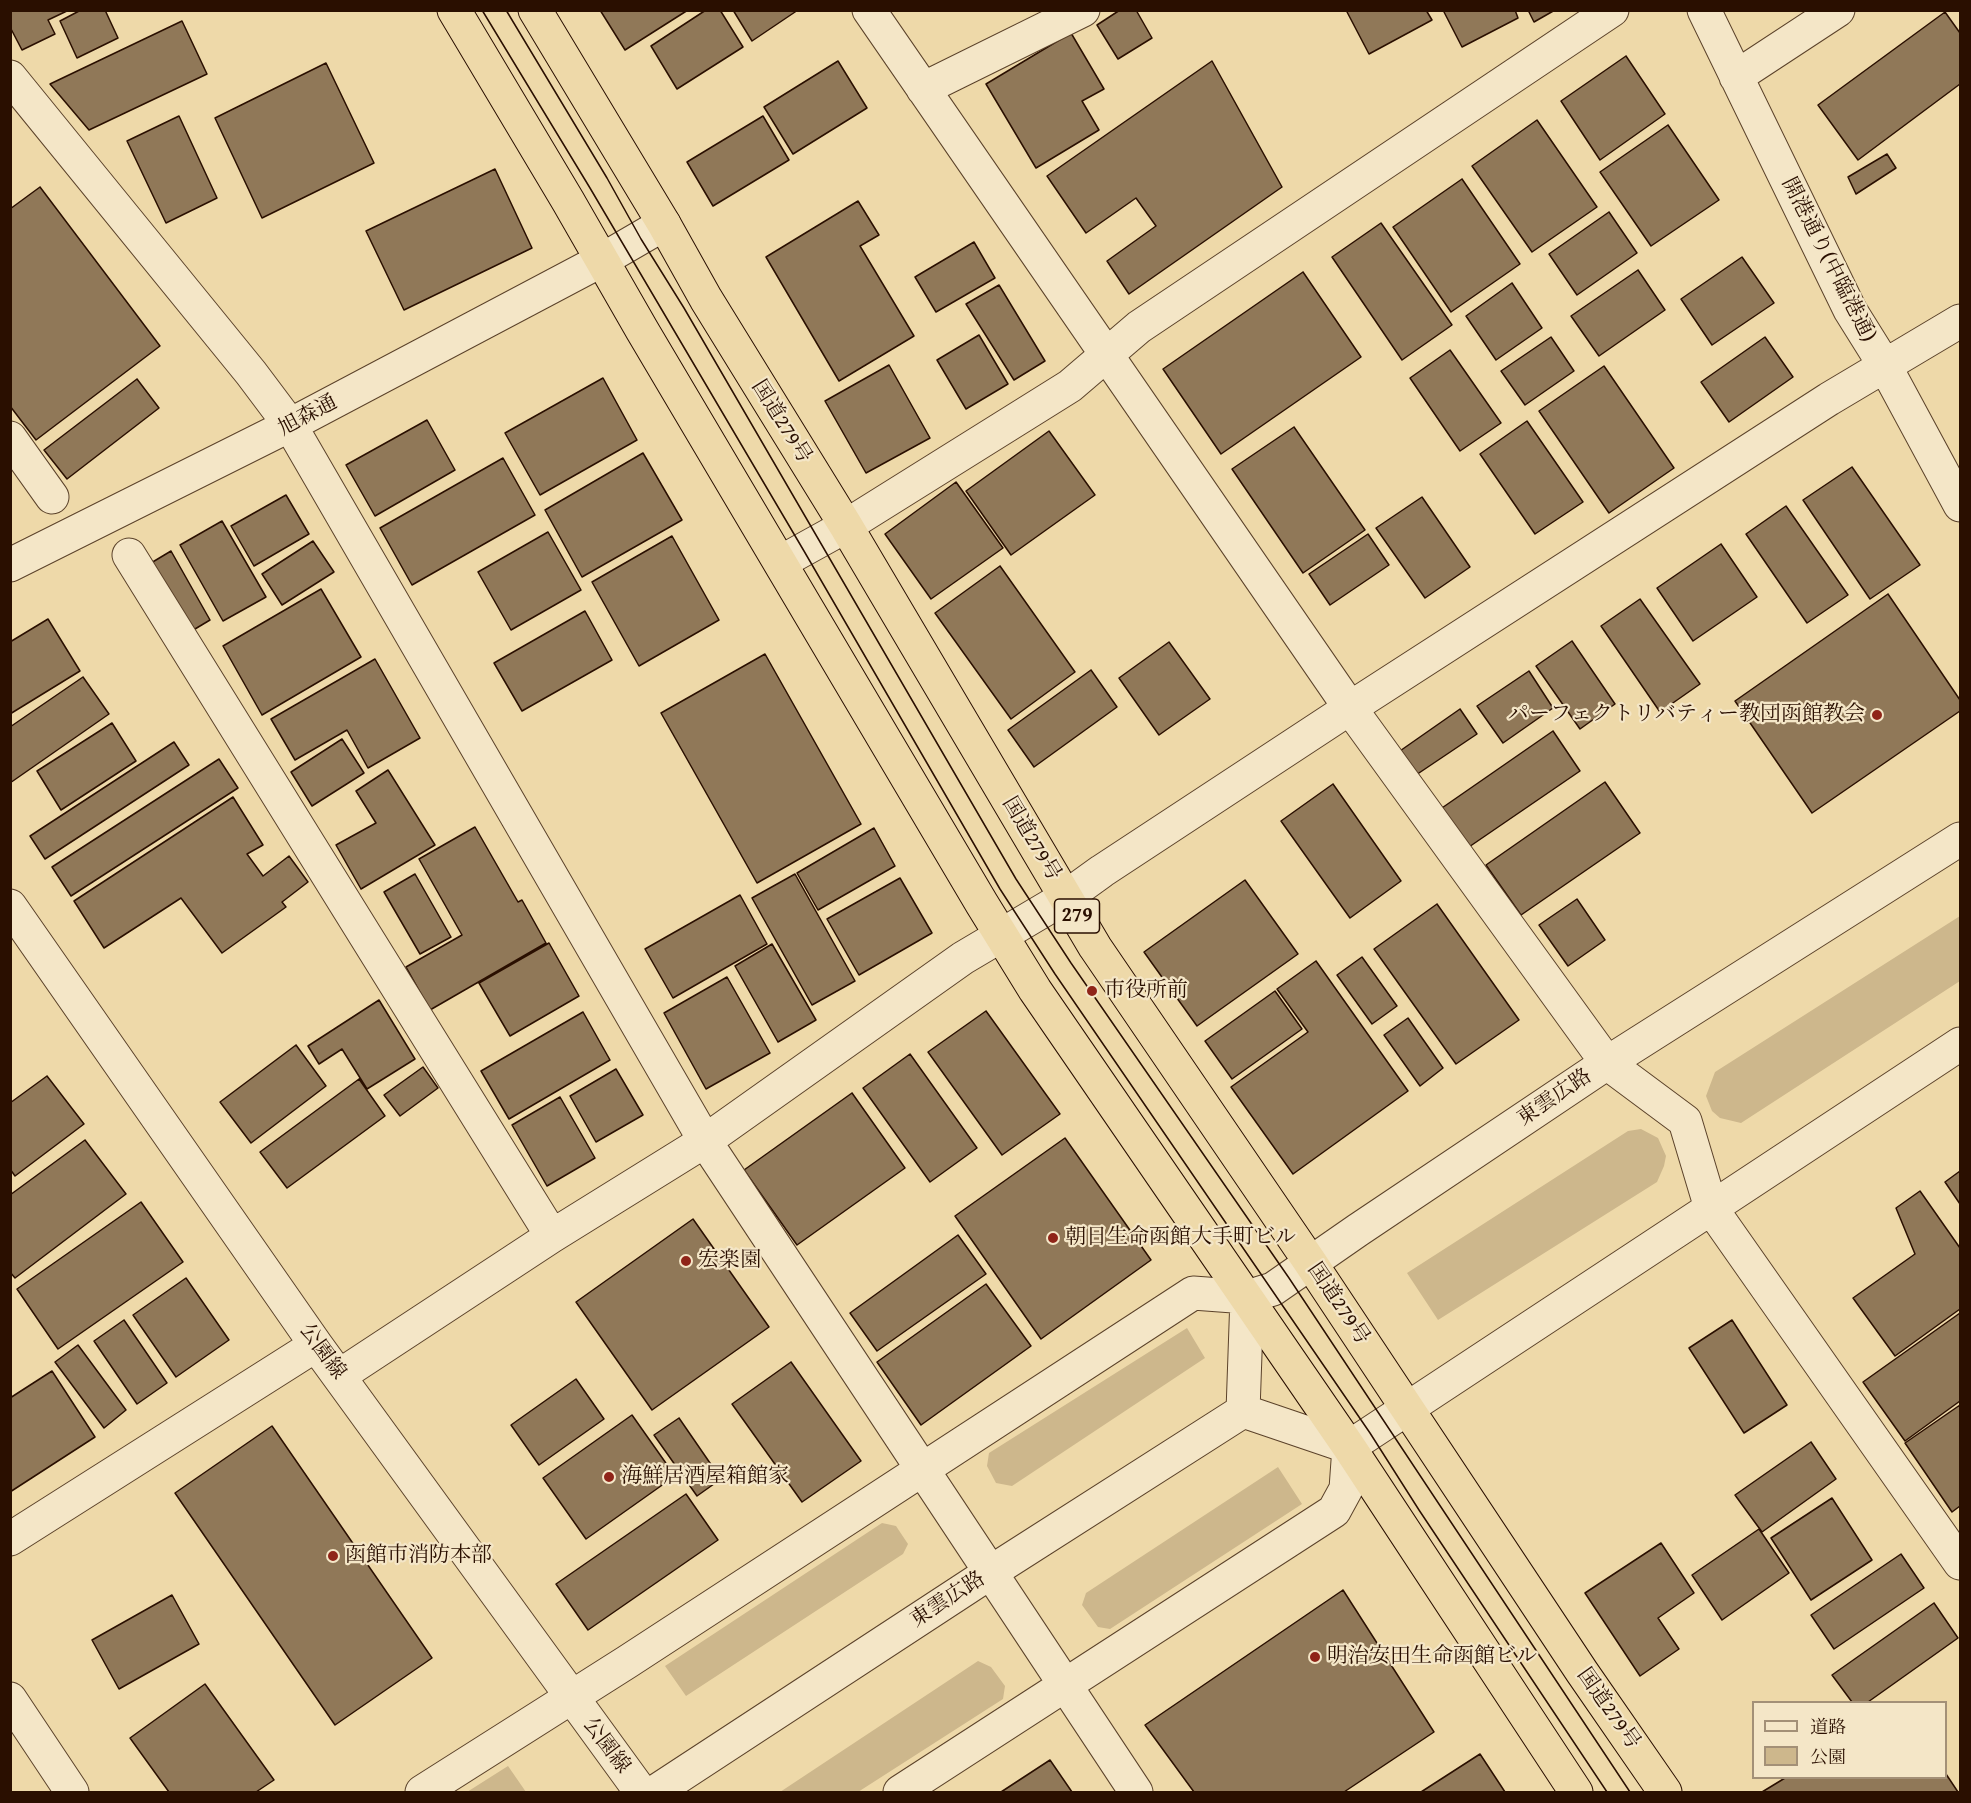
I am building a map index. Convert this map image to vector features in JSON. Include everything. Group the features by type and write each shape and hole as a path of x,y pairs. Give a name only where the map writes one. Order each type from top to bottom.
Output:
{"highway":[{"path":"454,10 1035,990 1349,1447 1576,1792"},
{"name":"国道279号","path":"535,10 664,224 706,299 846,526 1095,947 1310,1262 1582,1672 1665,1792"}],"street":[{"path":"870,10 1350,708 1607,1063 1685,1121 1712,1208 1960,1563"},
{"path":"923,89 1083,10"},
{"path":"781,562 846,526 1070,386 1139,327 1612,10"},
{"name":"開港通り(中臨港通)","path":"1704,10 1850,310 1884,366 1949,457 1960,505"},
{"path":"1736,77 1838,10"},
{"path":"10,77 251,373 290,425 705,1141 1136,1792"},
{"name":"旭森通","path":"10,565 290,425 602,260 664,224"},
{"path":"339,1376 552,1236 705,1141 963,958 1066,897 1350,708 1829,399 1960,321"},
{"path":"10,438 52,497"},
{"path":"129,555 552,1236"},
{"name":"東雲広路","path":"1247,1297 1273,1289 1607,1063 1960,838"},
{"name":"公園線","path":"10,906 316,1345 640,1792"},
{"path":"1349,1447 1960,1044"},
{"path":"422,1792 1193,1293 1247,1297 1243,1411 1349,1447"},
{"path":"12,1534 316,1345"},
{"name":"東雲広路","path":"655,1792 991,1572 1243,1411"},
{"path":"900,1792 1334,1511 1346,1489 1349,1447"},
{"path":"10,1699 72,1792"}],"green space":[{"path":"1960,916 1960,981 1741,1123 1720,1118 1712,1111 1706,1096 1715,1072"},
{"path":"1641,1129 1658,1138 1666,1156 1657,1182 1438,1320 1407,1273 1628,1131"},
{"path":"1187,1328 1205,1358 1012,1486 996,1483 987,1466 989,1453"},
{"path":"1278,1467 1302,1504 1110,1629 1098,1627 1082,1605 1086,1593"},
{"path":"882,1523 896,1526 908,1544 903,1554 686,1696 665,1666"},
{"path":"978,1661 991,1667 1005,1686 1003,1699 858,1792 780,1792"},
{"path":"508,1766 526,1792 467,1792"}],"building":[{"path":"10,10 69,10 48,20 55,34 22,50 10,27"},
{"path":"81,10 105,10 118,38 77,58 60,21"},
{"path":"600,10 688,10 625,50"},
{"path":"706,10 720,10 743,47 677,89 651,46"},
{"path":"733,10 798,10 752,41"},
{"path":"1120,10 1136,10 1152,38 1118,59 1097,25"},
{"path":"1346,10 1426,10 1432,20 1369,54"},
{"path":"1443,10 1515,10 1518,18 1462,47"},
{"path":"1528,10 1555,10 1534,22"},
{"path":"1945,12 1960,33 1960,84 1858,160 1818,105"},
{"path":"182,21 207,74 89,130 50,84"},
{"path":"1071,33 1104,89 1082,101 1099,130 1036,168 986,84"},
{"path":"1626,56 1665,114 1600,160 1561,101"},
{"path":"838,61 867,108 793,154 764,107"},
{"path":"1212,61 1282,187 1129,294 1107,261 1156,226 1136,198 1086,233 1047,176"},
{"path":"326,63 374,163 262,218 215,118"},
{"path":"179,116 217,198 166,223 127,141"},
{"path":"763,116 789,160 713,206 687,162"},
{"path":"1537,120 1597,207 1532,252 1472,166"},
{"path":"1668,125 1719,200 1651,246 1600,172"},
{"path":"1887,154 1896,168 1856,194 1848,177"},
{"path":"495,169 532,248 404,310 366,231"},
{"path":"1462,179 1520,264 1451,312 1393,227"},
{"path":"40,187 160,346 36,440 10,406 10,209"},
{"path":"858,201 879,235 860,246 914,336 839,381 766,257"},
{"path":"1609,212 1637,253 1577,295 1549,254"},
{"path":"1381,223 1452,325 1402,360 1332,257"},
{"path":"974,242 995,278 936,312 915,277"},
{"path":"1742,257 1774,303 1712,345 1681,299"},
{"path":"1638,270 1665,310 1599,356 1571,316"},
{"path":"1303,272 1361,357 1221,454 1163,369"},
{"path":"1512,283 1542,328 1496,360 1466,316"},
{"path":"999,285 1045,361 1014,380 966,304"},
{"path":"979,335 1008,384 966,409 937,360"},
{"path":"1551,337 1574,371 1525,405 1501,371"},
{"path":"1765,337 1793,377 1729,422 1701,382"},
{"path":"1450,350 1501,423 1460,451 1410,378"},
{"path":"889,365 930,438 866,473 825,401"},
{"path":"1604,366 1674,468 1609,513 1539,411"},
{"path":"603,378 637,440 540,495 505,433"},
{"path":"137,379 159,408 67,479 44,450"},
{"path":"427,420 455,470 375,516 346,465"},
{"path":"1527,421 1583,502 1535,534 1480,454"},
{"path":"1294,427 1365,530 1303,573 1232,469"},
{"path":"1049,431 1095,495 1011,555 966,491"},
{"path":"643,453 682,520 582,577 545,510"},
{"path":"503,458 535,515 412,585 380,528"},
{"path":"1852,467 1920,565 1870,599 1803,500"},
{"path":"956,482 1003,548 931,599 885,534"},
{"path":"286,495 309,534 254,566 231,526"},
{"path":"1422,497 1470,567 1425,598 1376,528"},
{"path":"1786,506 1848,595 1807,623 1746,534"},
{"path":"222,521 266,597 223,621 180,545"},
{"path":"548,532 581,590 511,630 478,572"},
{"path":"1368,534 1389,565 1330,605 1309,574"},
{"path":"672,536 719,620 639,666 592,582"},
{"path":"313,541 334,572 282,605 262,574"},
{"path":"1721,544 1757,597 1693,641 1657,588"},
{"path":"171,551 210,620 185,635 146,566"},
{"path":"1000,566 1075,672 1011,719 935,613"},
{"path":"321,589 361,657 262,715 223,646"},
{"path":"1888,594 1960,700 1960,711 1812,813 1735,701"},
{"path":"1640,599 1700,684 1660,712 1601,626"},
{"path":"585,611 612,660 522,711 494,663"},
{"path":"48,619 80,671 10,714 10,642"},
{"path":"1572,641 1615,704 1580,729 1536,666"},
{"path":"1169,642 1210,699 1159,735 1119,678"},
{"path":"765,654 861,824 757,883 661,713"},
{"path":"375,659 420,738 368,768 347,730 295,760 271,719"},
{"path":"1091,670 1117,707 1034,767 1008,730"},
{"path":"1529,671 1553,708 1503,743 1477,706"},
{"path":"83,677 109,714 10,783 10,727"},
{"path":"1460,709 1477,734 1413,777 1397,753"},
{"path":"112,723 136,761 61,810 37,771"},
{"path":"1553,731 1580,771 1466,849 1439,810"},
{"path":"342,739 364,773 312,806 291,772"},
{"path":"174,742 189,765 45,859 30,836"},
{"path":"219,759 238,788 71,896 52,867"},
{"path":"388,770 435,845 361,889 336,845 376,823 356,791"},
{"path":"1605,782 1640,833 1521,915 1486,865"},
{"path":"1333,784 1401,881 1350,918 1281,821"},
{"path":"233,797 263,845 247,854 263,876 289,856 308,882 282,902 286,907 222,953 181,898 104,948 74,901"},
{"path":"475,827 518,902 522,900 546,943 430,1010 406,967 462,935 419,859"},
{"path":"874,828 895,866 818,910 797,873"},
{"path":"415,874 451,937 420,954 384,892"},
{"path":"795,874 855,981 812,1005 752,898"},
{"path":"900,878 932,933 859,975 827,919"},
{"path":"1245,880 1298,954 1197,1026 1144,952"},
{"path":"740,895 767,944 673,998 645,949"},
{"path":"1577,899 1605,940 1568,966 1539,925"},
{"path":"1437,904 1519,1020 1456,1064 1374,949"},
{"path":"549,943 579,996 510,1036 479,983"},
{"path":"772,944 816,1020 778,1042 735,966"},
{"path":"1362,957 1397,1006 1372,1024 1337,975"},
{"path":"1316,961 1408,1091 1293,1174 1231,1087 1308,1032 1277,989"},
{"path":"727,977 770,1053 706,1089 664,1013"},
{"path":"1275,991 1302,1029 1232,1079 1205,1041"},
{"path":"379,1000 415,1059 367,1089 342,1049 319,1064 308,1046"},
{"path":"986,1011 1060,1114 1002,1155 928,1052"},
{"path":"583,1012 610,1060 509,1119 481,1071"},
{"path":"1408,1018 1443,1068 1420,1086 1384,1035"},
{"path":"296,1045 326,1086 251,1143 220,1102"},
{"path":"910,1054 977,1148 930,1182 863,1088"},
{"path":"423,1067 438,1088 400,1116 384,1095"},
{"path":"616,1069 643,1115 596,1142 570,1096"},
{"path":"47,1076 84,1124 15,1176 10,1169 10,1103"},
{"path":"359,1079 385,1116 287,1188 260,1152"},
{"path":"852,1093 905,1168 797,1245 744,1170"},
{"path":"560,1097 595,1158 547,1186 512,1125"},
{"name":"朝日生命函館大手町ビル","path":"1065,1138 1151,1260 1041,1339 955,1216"},
{"path":"85,1140 126,1194 15,1278 10,1272 10,1195"},
{"path":"1960,1171 1960,1204 1945,1182"},
{"path":"1920,1191 1960,1248 1960,1309 1895,1356 1853,1298 1915,1254 1896,1208"},
{"path":"141,1202 183,1262 58,1349 17,1289"},
{"path":"693,1219 769,1327 652,1410 576,1302"},
{"path":"958,1235 986,1274 877,1351 850,1313"},
{"path":"186,1278 229,1340 176,1377 133,1315"},
{"path":"986,1284 1031,1346 921,1425 877,1362"},
{"path":"1960,1313 1960,1401 1905,1441 1863,1382"},
{"path":"124,1320 167,1383 137,1404 94,1341"},
{"path":"1732,1320 1787,1405 1744,1433 1689,1348"},
{"path":"78,1345 126,1410 104,1428 55,1362"},
{"path":"791,1362 861,1461 802,1502 732,1404"},
{"path":"52,1371 95,1437 10,1492 10,1398"},
{"path":"576,1379 604,1419 539,1465 511,1425"},
{"path":"1960,1405 1960,1506 1952,1512 1905,1443"},
{"name":"海鮮居酒屋箱館家","path":"632,1415 675,1476 586,1539 543,1478"},
{"path":"679,1418 721,1479 697,1496 654,1435"},
{"path":"272,1426 432,1658 335,1725 175,1493"},
{"path":"1811,1442 1836,1479 1762,1532 1735,1495"},
{"path":"686,1494 718,1540 588,1630 556,1584"},
{"path":"1832,1498 1872,1560 1811,1600 1771,1538"},
{"path":"1759,1529 1789,1573 1722,1620 1692,1575"},
{"path":"1661,1543 1694,1593 1658,1618 1679,1649 1640,1676 1585,1593"},
{"path":"1901,1554 1924,1588 1834,1649 1811,1615"},
{"name":"明治安田生命函館ビル","path":"1343,1590 1434,1732 1344,1792 1194,1792 1145,1725"},
{"path":"172,1595 199,1644 119,1689 92,1640"},
{"path":"1934,1603 1958,1638 1869,1701 1851,1701 1832,1675"},
{"path":"205,1684 274,1780 256,1792 169,1792 130,1738"},
{"path":"1480,1754 1505,1792 1421,1792"},
{"path":"1050,1760 1072,1792 1001,1792"},
{"path":"1947,1776 1958,1792 1762,1792 1783,1779 1947,1779"}],"tram line":[{"path":"482,10 804,551 1000,889 1055,974 1370,1433 1607,1792"},
{"path":"506,10 684,308 1016,879 1071,963 1289,1278 1630,1792"}],"place":[{"name":"パーフェクトリバティー教団函館教会","path":"1877,715"},
{"name":"市役所前","path":"1092,991"},
{"name":"朝日生命函館大手町ビル","path":"1053,1238"},
{"name":"宏楽園","path":"686,1261"},
{"name":"海鮮居酒屋箱館家","path":"609,1477"},
{"name":"函館市消防本部","path":"333,1556"},
{"name":"明治安田生命函館ビル","path":"1315,1657"}]}
